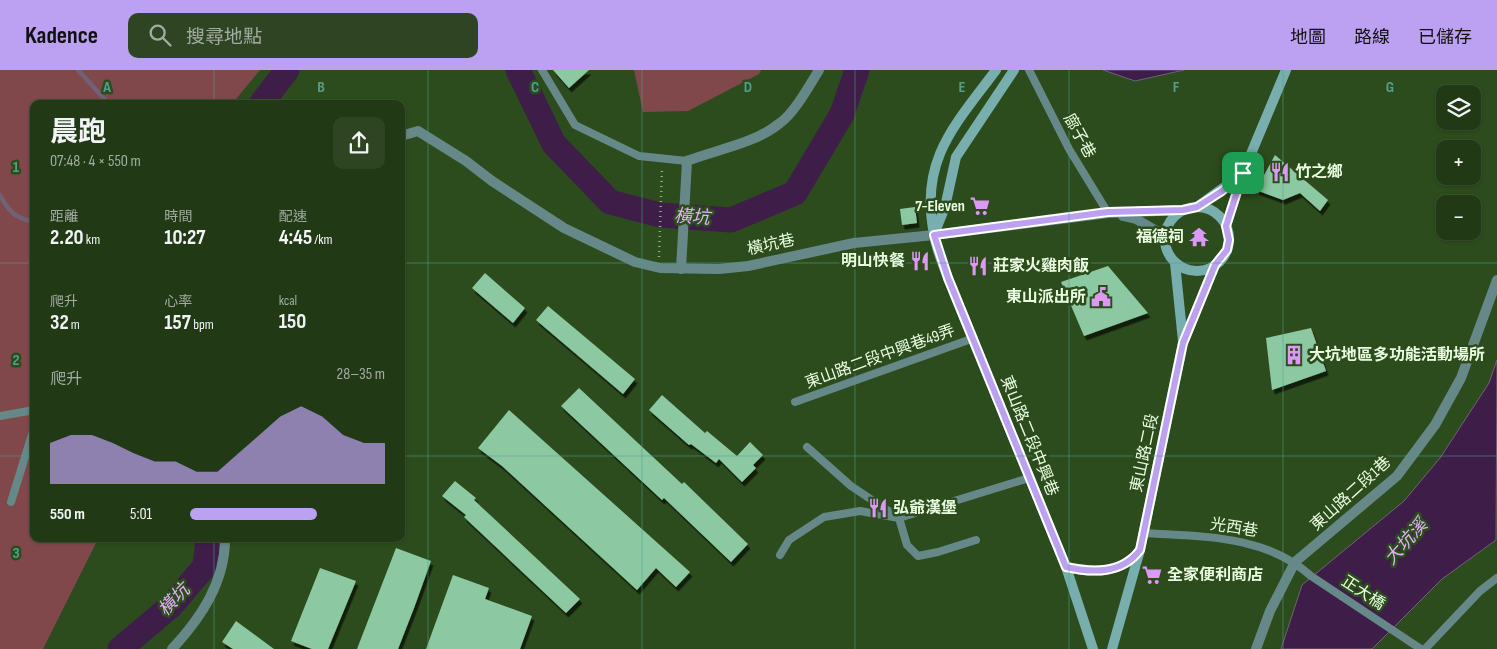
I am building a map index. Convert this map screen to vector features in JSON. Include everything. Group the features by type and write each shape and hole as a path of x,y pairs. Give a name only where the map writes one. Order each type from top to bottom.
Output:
{"main road":[{"name":"東山路二段中興巷","path":"996,70 954,126 941,148 934,167 930,209 934,235 948,278 1066,567 1094,649"},
{"path":"934,235 945,207 956,157 1014,70"},
{"path":"1226,226 1243,173 1286,70"},
{"path":"1183,343 1175,263 1166,246 1165,236 1168,225 1174,216 1183,210 1197,207 1222,191 1243,173"},
{"path":"1175,263 1194,271 1215,265 1227,250 1229,240 1226,226 1216,213 1197,207"},
{"name":"東山路二段","path":"1112,649 1140,550 1183,343 1215,265"}],"street":[{"path":"681,269 687,162 714,151 750,141 781,123 819,70"},
{"name":"橫坑巷","path":"405,135 418,131 466,160 492,181 564,228 635,262 659,266 660,268 719,269 748,266 854,243 934,235 1108,212 1183,210"},
{"path":"1108,212 1136,219 1165,236"},
{"name":"東山路二段1巷","path":"1295,562 1397,476 1435,425 1461,378 1497,280"},
{"path":"172,649 192,627 213,593 225,560 225,542"},
{"path":"1066,567 1095,571 1112,569 1126,564 1140,550"},
{"path":"1256,649 1270,611 1295,562"}],"lane":[{"path":"542,70 574,125 639,156 687,162"},
{"name":"廍子巷","path":"1028,70 1069,149 1108,212"},
{"name":"東山路二段中興巷49弄","path":"795,402 974,338"},
{"path":"0,416 30,411"},
{"path":"11,502 30,441"},
{"path":"807,447 851,486 899,518 907,545 918,556 976,540"},
{"path":"780,555 789,540 824,517 860,511 899,518 1029,478"},
{"name":"光西巷","path":"1143,533 1212,537 1252,543 1295,562 1311,576"},
{"name":"正大橋","path":"1311,576 1421,649"},
{"path":"1425,649 1480,590 1497,578"}],"path":[{"path":"659,266 663,158"}],"shaded area":[{"path":"0,70 260,70 235,100 30,100 30,542 96,542 43,649 0,649"},
{"path":"634,70 761,70 759,74 688,111 643,112"}],"water":[{"path":"1103,70 1184,70 1135,81"},
{"name":"大坑溪","path":"1497,360 1496,540 1442,579 1372,649 1281,649 1302,585 1404,501 1440,458 1489,383"}],"building":[{"path":"553,70 589,70 569,88"},
{"name":"竹之鄉","path":"1275,155 1328,200 1320,211 1300,193 1283,200 1256,190"},
{"path":"915,207 917,223 902,225 900,209"},
{"name":"東山派出所","path":"1108,266 1148,313 1084,336 1061,282"},
{"path":"485,273 525,308 513,323 472,288"},
{"path":"548,306 635,379 623,394 536,320"},
{"name":"大坑地區多功能活動場所","path":"1311,328 1326,371 1272,390 1266,338"},
{"path":"579,388 682,484 684,482 748,544 731,562 664,498 662,500 561,406"},
{"path":"662,395 705,433 707,431 737,456 750,442 763,455 753,465 756,468 742,482 719,459 716,463 691,444 689,445 649,410"},
{"path":"509,410 690,572 676,587 656,568 637,590 502,466 478,448"},
{"path":"455,481 476,498 474,500 580,599 566,613 464,517 466,515 442,496"},
{"path":"396,548 431,561 414,608 398,649 357,649"},
{"path":"320,568 356,581 328,649 312,649 291,641"},
{"path":"453,575 489,588 485,599 532,616 520,649 426,649"},
{"path":"236,621 274,649 233,649 222,642"}],"waterway":[{"path":"78,70 105,100"},
{"path":"273,70 279,78"},
{"name":"橫坑","path":"264,100 287,70"},
{"name":"橫坑","path":"518,70 554,144 610,202 660,215 731,220 795,193 842,114 857,70"},
{"path":"0,195 13,213 22,219 30,220"},
{"name":"橫坑","path":"120,649 171,606 205,566 208,542"}],"place":[{"name":"竹之鄉","path":"1280,172"},
{"name":"7-Eleven","path":"980,206"},
{"name":"福德祠","path":"1199,237"},
{"name":"明山快餐","path":"920,261"},
{"name":"莊家火雞肉飯","path":"978,266"},
{"name":"東山派出所","path":"1101,297"},
{"name":"大坑地區多功能活動場所","path":"1294,355"},
{"name":"弘爺漢堡","path":"878,508"},
{"name":"全家便利商店","path":"1152,575"}],"route":[{"path":"1243,173 1226,226 1229,240 1227,250 1222,259 1215,265 1183,343 1140,550 1126,564 1112,569 1095,571 1066,567 948,278 934,235 1108,212 1183,210 1197,207 1222,191 1243,173"}]}
